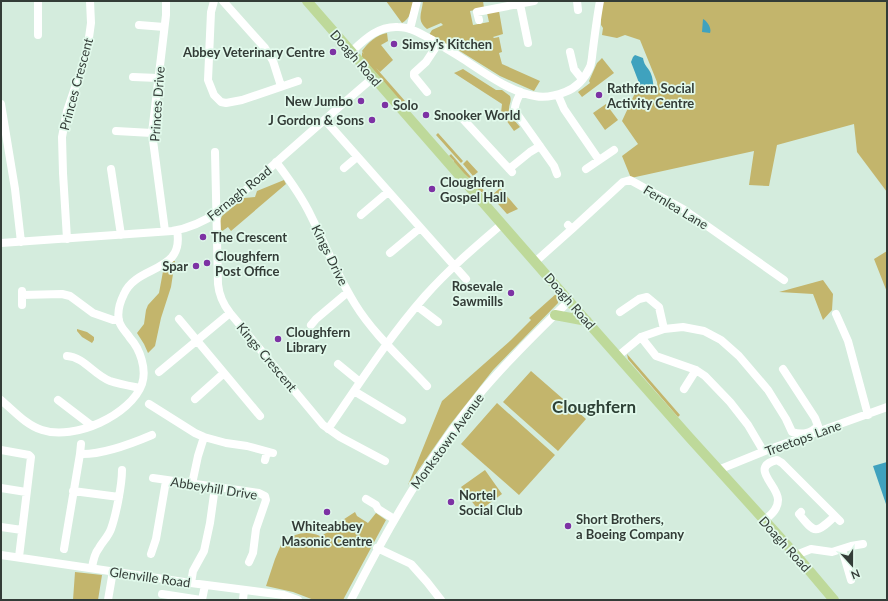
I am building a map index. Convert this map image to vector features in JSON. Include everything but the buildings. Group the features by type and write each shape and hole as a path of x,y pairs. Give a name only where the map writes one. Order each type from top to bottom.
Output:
{"main road":[{"name":"Doagh Road","path":"307,1 718,470 796,555 832,599"},
{"path":"555,315 587,321"}],"street":[{"path":"38,1 38,35"},
{"name":"Princes Crescent","path":"67,239 62,137 67,111 87,52 90,22 90,1"},
{"name":"Princes Drive","path":"165,231 152,133 166,1"},
{"path":"214,1 210,12 208,80 214,95 220,102 226,103 242,100 298,81"},
{"path":"223,1 265,48 273,61 281,86"},
{"path":"410,29 418,1"},
{"path":"479,20 477,12 505,4 520,4 534,1"},
{"path":"577,1 578,10"},
{"path":"351,52 371,34 380,30 397,27 410,29 461,57 487,76 522,92 534,96 544,97 558,95 568,91 582,79 590,66 600,1"},
{"path":"520,4 528,43"},
{"path":"139,25 164,27"},
{"path":"427,92 414,74 426,62 438,44"},
{"path":"570,52 574,69 582,79"},
{"path":"133,77 158,78"},
{"name":"Fernagh Road","path":"1,243 177,230 191,226 216,214 374,77"},
{"path":"522,92 516,101 514,107 515,111 554,166 557,174"},
{"path":"558,95 564,109 598,160"},
{"path":"1,104 15,189 21,242"},
{"path":"462,118 511,171 530,152 540,146"},
{"path":"325,120 466,279"},
{"path":"116,131 152,133"},
{"path":"586,169 614,150"},
{"name":"Kings Crescent","path":"215,152 218,290 223,303 328,429 385,460"},
{"path":"344,168 357,157"},
{"name":"Kings Drive","path":"276,162 289,178 306,205 334,268 367,321 427,386"},
{"path":"111,169 120,235"},
{"name":"Fernlea Lane","path":"535,262 570,227 623,182 630,180 683,209 784,280"},
{"path":"362,214 388,192"},
{"path":"328,429 360,382 417,306 442,278 502,224"},
{"path":"390,253 420,228"},
{"path":"1,400 32,426 45,431 59,433 73,432 109,419 136,397 143,381 141,360 136,346 120,326 120,307 127,287 136,279 165,264 173,258 178,242 177,230"},
{"path":"22,305 22,292 62,294 70,296 93,313 113,320 119,320"},
{"path":"311,325 348,292"},
{"path":"620,312 639,298 647,297 659,307 664,328"},
{"name":"Monkstown Avenue","path":"351,600 377,548 394,519 426,468 457,424 498,373 569,301"},
{"path":"417,306 438,322"},
{"path":"159,372 230,313"},
{"path":"836,314 848,341 868,415"},
{"path":"180,319 260,416"},
{"path":"618,356 641,337 664,328 684,327 704,331 721,340 739,356 768,390 786,419 792,432 801,434 812,431 818,426 815,418 783,369"},
{"path":"641,337 656,356 696,370 706,376 730,402 748,425 761,447"},
{"path":"67,356 77,358 109,381 140,388"},
{"path":"338,364 360,382"},
{"path":"684,389 696,370"},
{"path":"195,399 224,373"},
{"path":"354,391 402,420"},
{"path":"58,400 92,426"},
{"path":"149,404 161,415 204,437 226,444 247,446 268,455"},
{"name":"Treetops Lane","path":"718,470 770,449 887,407"},
{"path":"80,454 91,455 152,435"},
{"path":"192,484 204,437"},
{"path":"136,441 139,450"},
{"path":"64,549 81,444"},
{"path":"1,450 29,455 31,457 18,557"},
{"path":"764,521 775,510 778,500 776,492 765,477 764,472 769,463 777,460 782,463 837,518 822,529 815,530 809,527 799,514 801,512"},
{"path":"92,568 94,558 111,528 119,497 122,474 114,475"},
{"name":"Abbeyhill Drive","path":"152,478 259,493 265,496 266,500 256,529 256,554 248,562"},
{"path":"151,554 156,540 166,481"},
{"path":"191,583 193,571 204,551 215,487"},
{"path":"1,488 26,492"},
{"path":"73,491 119,497"},
{"path":"366,499 394,519"},
{"path":"1,527 22,530"},
{"path":"796,555 811,549 832,552 863,544"},
{"path":"377,548 410,564 441,600"},
{"path":"842,549 851,580"},
{"name":"Glenville Road","path":"1,555 244,590 298,600"},
{"path":"108,600 113,571"},
{"path":"162,594 202,600 205,585"},
{"path":"243,600 244,590"}],"shaded area":[{"path":"386,1 414,1 409,16 402,23"},
{"path":"423,1 483,1 484,8 470,11 473,25 489,22 487,13 499,11 503,34 493,37 499,37 502,52 499,53 502,64 540,81 534,91 500,76 455,48 429,35 432,30 443,25 441,23 427,29 424,26 420,16"},
{"path":"602,1 887,1 887,192 857,152 854,124 777,145 769,186 749,185 754,151 631,178 622,156 638,144 622,121 635,93 655,95 658,92 657,82 640,40 625,35 617,38 602,35 603,28 601,25 600,15"},
{"path":"387,33 388,41 381,45 393,60 380,72 376,68 405,101 401,102 362,57 362,52 364,54 362,51 370,42 376,37"},
{"path":"602,58 614,73 582,97 578,92 590,83 589,81 597,63"},
{"path":"463,69 496,90 502,90 510,96 509,111 520,127 514,131 501,113 502,104 454,73"},
{"path":"606,104 618,120 605,130 593,113"},
{"path":"438,133 463,161 461,163 436,135"},
{"path":"451,154 471,177 469,178 454,165 454,161 449,156"},
{"path":"467,160 478,172 473,176 463,164"},
{"path":"473,179 489,196 487,198 482,192 479,192 472,181"},
{"path":"284,180 286,184 231,231 228,227 221,232 220,221 222,216 244,198 255,197 257,191"},
{"path":"500,188 518,209 507,214 491,196"},
{"path":"887,251 887,292 874,259"},
{"path":"170,261 175,261 171,287 161,318 155,346 148,353 137,333 144,324 148,305 159,293 164,266"},
{"path":"823,280 833,294 832,310 823,320 813,294 779,292"},
{"path":"557,293 558,303 493,370 449,426 408,485 442,401 511,340 531,320 529,318"},
{"path":"77,329 87,332 94,337 92,343 82,337"},
{"path":"627,354 680,415 678,417 628,359"},
{"path":"531,371 586,419 558,451 503,402"},
{"path":"497,403 555,455 519,495 461,444"},
{"path":"485,470 502,494 479,511 461,487"},
{"path":"355,512 357,516 368,523 376,513 386,520 343,600 314,600 293,592 266,586 283,540 305,533 320,536 335,529 335,525"},
{"path":"75,572 102,575 98,600 73,600"}],"water":[{"path":"703,19 709,25 710,33 702,32"},
{"path":"635,55 643,58 653,80 654,90 645,92 641,88 631,62"},
{"path":"887,462 887,507 873,466"}],"place":[{"name":"Simsy's Kitchen","path":"394,44"},
{"name":"Abbey Veterinary Centre","path":"333,52"},
{"name":"Rathfern Social Activity Centre","path":"599,95"},
{"name":"New Jumbo","path":"361,101"},
{"name":"Solo","path":"385,105"},
{"name":"Snooker World","path":"426,115"},
{"name":"J Gordon & Sons","path":"372,120"},
{"name":"Cloughfern Gospel Hall","path":"432,189"},
{"name":"The Crescent","path":"203,237"},
{"name":"Cloughfern Post Office","path":"207,263"},
{"name":"Spar","path":"196,266"},
{"name":"Rosevale Sawmills","path":"511,293"},
{"name":"Cloughfern Library","path":"278,339"},
{"name":"Nortel Social Club","path":"451,502"},
{"name":"Whiteabbey Masonic Centre","path":"327,512"},
{"name":"Short Brothers, a Boeing Company","path":"568,526"}],"district":[{"name":"Cloughfern","path":"594,407"}]}
